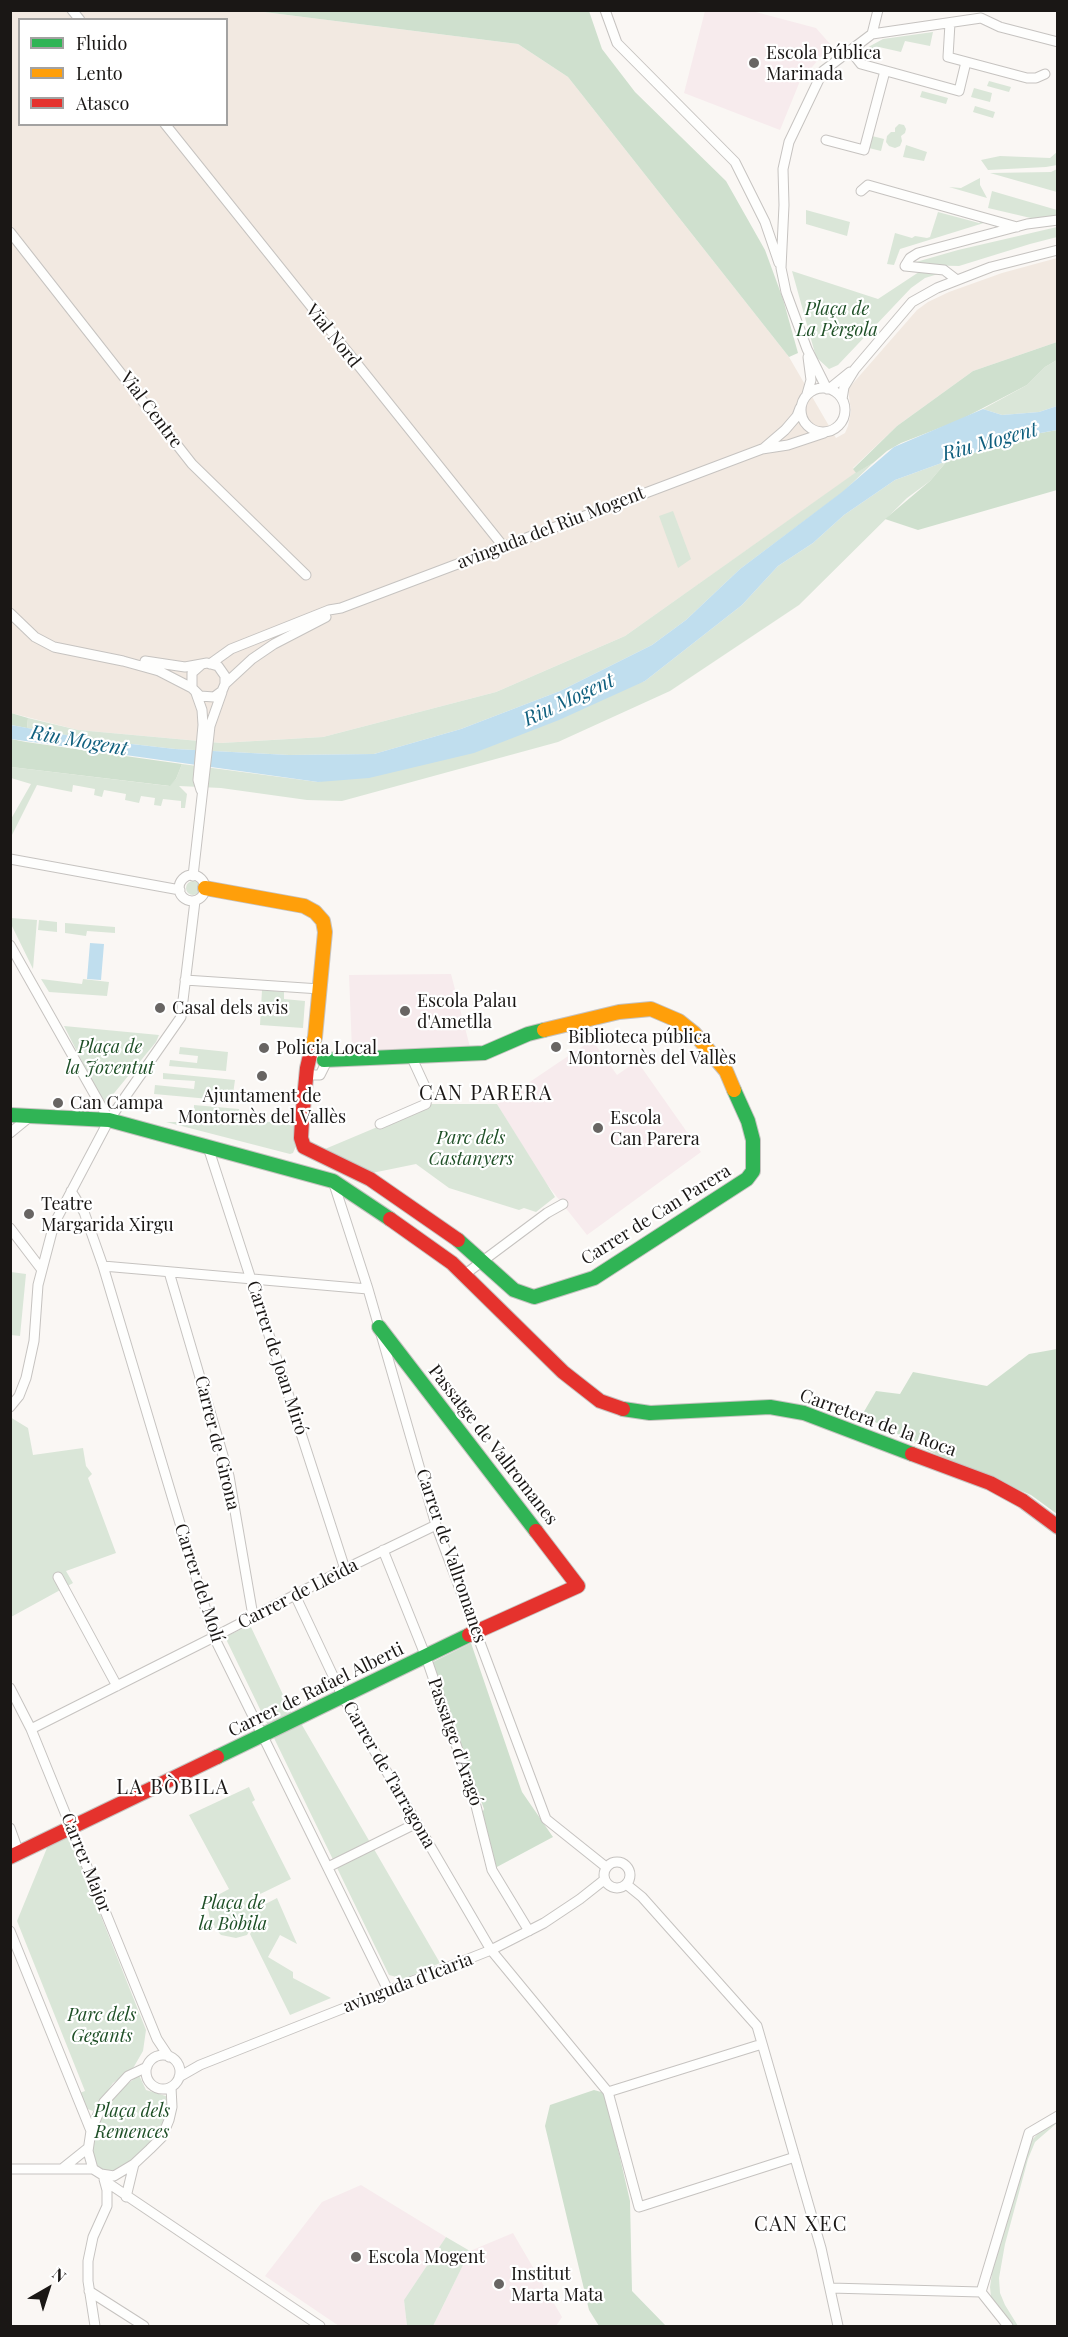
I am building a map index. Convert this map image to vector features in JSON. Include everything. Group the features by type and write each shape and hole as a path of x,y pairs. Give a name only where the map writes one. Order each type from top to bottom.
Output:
{"street":[{"path":"605,10 617,44 735,162 765,222 781,268 786,292 807,349 828,389 842,399 845,406 843,419 836,429 824,433 807,426 801,418 800,408 811,380 807,349"},
{"path":"872,34 878,10"},
{"path":"781,268 783,169 789,142 823,71 872,34 981,18 991,10"},
{"path":"981,18 1000,27 1058,42"},
{"path":"950,23 948,57 1028,78 1036,78 1045,74"},
{"path":"850,50 861,64 959,91 966,62"},
{"path":"826,140 864,150 885,71"},
{"name":"Vial Nord","path":"167,126 503,546"},
{"path":"861,191 868,185 1017,227"},
{"path":"957,280 944,270 905,267 910,258 918,253 1017,227 1058,220"},
{"name":"Vial Centre","path":"10,232 192,464 306,575"},
{"path":"842,399 844,387 855,369 912,303 937,288 991,267 1058,250"},
{"path":"807,394 819,388 828,389 855,369"},
{"name":"avinguda del Riu Mogent","path":"762,449 785,430 797,416 800,408"},
{"name":"avinguda del Riu Mogent","path":"224,688 248,664 274,644 340,608 762,449 788,445 824,433"},
{"name":"avinguda del Riu Mogent","path":"205,664 236,647 329,610 340,608"},
{"path":"10,613 26,630 54,647 159,670 210,698 224,688"},
{"path":"236,647 244,648 250,654 248,664"},
{"path":"123,661 144,661 185,667 205,664 221,669 225,676 224,688 207,725 198,780 201,790 193,876"},
{"path":"205,664 195,670 191,676 194,691 207,725"},
{"path":"10,859 180,890 185,898 195,900 202,896 205,888 200,878 193,876 183,880 180,890"},
{"path":"205,888 304,906 315,912 323,921 325,932 315,1037 315,1061"},
{"path":"10,1407 19,1396 26,1378 34,1341 38,1285 54,1224 109,1120 181,1017 195,900"},
{"path":"10,945 109,1120"},
{"path":"185,980 320,989"},
{"name":"Carrer de Can Parera","path":"651,1009 679,1020 694,1033 726,1071 748,1121 754,1159 753,1172 747,1179 594,1278 534,1297 514,1290 464,1245 369,1179 304,1147 301,1138 306,1087 315,1061 411,1056 484,1053 528,1034 619,1012 651,1009"},
{"path":"380,1124 426,1104 428,1093 411,1056"},
{"path":"10,1115 109,1120 333,1182 388,1218 464,1275 481,1260 563,1204"},
{"path":"10,1133 32,1115"},
{"name":"Carrer de Joan Miró","path":"208,1148 345,1569"},
{"name":"Carrer de Vallromanes","path":"333,1182 368,1288 436,1525 546,1819 606,1867"},
{"name":"Carrer del Molí","path":"71,1191 84,1212 103,1266 214,1637 388,1990"},
{"path":"10,1228 42,1270"},
{"path":"103,1266 368,1288"},
{"name":"Carrer de Girona","path":"169,1272 229,1476 253,1616"},
{"name":"Carretera de la Roca","path":"464,1275 563,1372 600,1401 622,1409 650,1413 770,1407 804,1413 990,1484 1023,1501 1058,1527"},
{"name":"Passatge de Vallromanes","path":"379,1327 578,1586"},
{"name":"Carrer de Lleida","path":"31,1729 436,1525"},
{"name":"Passatge d'Aragó","path":"383,1550 426,1657 479,1812 492,1870 529,1931"},
{"path":"58,1577 117,1686"},
{"name":"Carrer de Rafael Alberti","path":"15,1855 477,1632 578,1586"},
{"name":"Carrer de Tarragona","path":"295,1595 343,1697 491,1950 608,2092"},
{"name":"Carrer Major","path":"10,1688 31,1729 157,2039 172,2058"},
{"path":"328,1867 417,1823"},
{"path":"10,1828 15,1855"},
{"path":"617,1862 625,1865 630,1877 626,1884 614,1888 604,1880 606,1867 617,1862"},
{"name":"avinguda d'Icària","path":"179,2077 200,2065 491,1950 529,1931 580,1899 604,1880"},
{"path":"626,1884 642,1897 757,2026 795,2157 838,2326"},
{"path":"10,1931 91,2131"},
{"path":"157,2039 146,2076 150,2083 162,2089 171,2087 179,2077 179,2068 172,2058"},
{"path":"762,2044 608,2092 639,2207 795,2157"},
{"path":"200,2065 159,2056 128,2076 99,2112 91,2131 88,2148 89,2161 93,2169 126,2197 320,2326"},
{"path":"103,2178 114,2176 134,2164 162,2137 172,2107 171,2087"},
{"path":"981,2292 1029,2133 1058,2116"},
{"path":"63,2168 88,2148"},
{"path":"126,2197 134,2164"},
{"path":"10,2169 93,2169"},
{"path":"95,2326 88,2261 93,2237 107,2203 103,2178"},
{"path":"107,2203 126,2197"},
{"path":"830,2288 981,2292"},
{"path":"90,2291 144,2326"},
{"path":"981,2292 1008,2326"}],"shaded area":[{"path":"10,11 256,11 518,44 568,77 789,357 836,438 845,433 848,426 851,411 848,389 917,310 949,292 1002,273 1057,258 1057,342 973,371 897,426 853,468 856,473 625,636 496,692 323,737 221,743 78,730 11,713"},
{"name":"Escola Pública Marinada","path":"705,11 752,11 816,28 831,45 800,81 780,130 684,93"},
{"name":"Escola Palau d'Ametlla","path":"451,974 470,1047 352,1050 349,975"},
{"name":"Escola Can Parera","path":"592,1040 617,1075 637,1061 701,1152 587,1235 542,1178 497,1104"},
{"name":"Escola Mogent","path":"361,2185 446,2237 404,2300 407,2326 339,2326 265,2276 322,2202"},
{"name":"Institut Marta Mata","path":"513,2233 562,2317 556,2326 433,2326 470,2251"}],"green space":[{"path":"256,11 589,11 602,49 635,92 726,181 765,250 783,299 798,353 789,357 568,77 518,44"},
{"path":"933,32 930,46 905,41 901,52 879,47 875,61 861,51 883,39"},
{"path":"989,81 1011,87 1009,92 987,86"},
{"path":"974,88 992,93 990,102 971,97"},
{"path":"922,91 948,98 946,104 920,97"},
{"path":"975,106 995,112 993,118 973,112"},
{"path":"899,124 904,125 906,129 901,136 900,146 895,148 886,142 887,136 895,132"},
{"path":"872,136 884,139 881,151 869,148"},
{"path":"906,145 927,152 924,161 903,157"},
{"path":"1057,152 1057,165 1046,167 988,170 981,160 1000,156 1050,158"},
{"path":"1057,169 1057,192 990,173 1051,172"},
{"path":"980,178 980,185 987,198 949,187 961,188"},
{"path":"992,191 1057,210 1057,215 1035,219 988,208"},
{"path":"806,210 850,222 847,236 806,224"},
{"path":"938,212 979,223 983,220 987,222 900,249 894,265 887,264 895,233 912,238 915,236 930,237"},
{"path":"1057,227 1057,237 959,266 916,265 916,262 958,250"},
{"name":"Plaça de La Pèrgola","path":"922,270 938,274 925,278 911,288 838,365 829,369 816,357 792,271 878,299"},
{"path":"1057,342 1057,360 1045,367 1027,385 960,420 901,443 856,473 853,469 897,426 973,371"},
{"path":"1057,360 1057,406 1039,412 1002,415 983,409 1027,385 1045,367"},
{"path":"1057,430 1057,490 918,530 885,519 930,481 947,461 1035,434"},
{"path":"947,461 930,481 907,498 799,605 670,691 558,742 342,801 307,800 221,788 179,786 187,794 185,808 181,808 181,801 163,799 161,806 154,805 155,798 141,796 139,803 125,800 126,794 104,790 102,797 94,795 95,789 73,785 72,792 37,785 11,837 11,819 31,784 11,778 11,767 169,786 176,779 182,764 318,782 645,681 742,605 778,566 813,543 844,515 895,480"},
{"path":"873,463 843,492 740,569 686,620 652,645 560,691 461,729 374,754 289,755 175,749 88,739 27,728 28,718 78,730 221,743 323,737 496,692 625,636 855,473"},
{"path":"673,511 691,559 678,568 659,516"},
{"path":"11,713 28,718 27,728 11,725"},
{"path":"11,739 182,764 176,779 170,786 11,767"},
{"path":"193,881 198,883 200,888 198,893 193,895 188,893 186,888 188,883"},
{"path":"11,918 37,920 33,969 11,924"},
{"path":"39,920 57,922 57,932 38,930"},
{"path":"65,923 115,927 115,933 87,931 86,936 65,933"},
{"path":"41,979 82,984 83,979 109,982 107,996 49,992"},
{"path":"262,990 284,992 284,999 305,1001 303,1028 260,1025"},
{"name":"Plaça de la Joventut","path":"64,1026 159,1035 156,1042 106,1103 95,1087"},
{"path":"180,1047 228,1052 226,1071 169,1066 170,1060 197,1063 198,1056 179,1054"},
{"path":"163,1073 235,1080 232,1101 154,1094 155,1085 194,1089 195,1081 163,1079"},
{"name":"Parc dels Castanyers","path":"432,1104 497,1104 555,1197 536,1212 524,1208 519,1210 449,1188 416,1164 372,1173 325,1149"},
{"path":"194,1105 239,1109 240,1117 269,1122 273,1121 274,1115 296,1117 296,1146 293,1153 166,1122 194,1122"},
{"path":"11,1272 26,1274 20,1336 11,1335"},
{"path":"1057,1349 1057,1514 1031,1495 939,1456 862,1415 876,1391 900,1394 913,1372 987,1386 1029,1354"},
{"path":"10,1417 28,1428 33,1455 83,1448 86,1466 92,1474 88,1478 116,1553 66,1571 73,1583 11,1617"},
{"path":"250,1625 295,1720 302,1725 440,1963 404,1979 389,1975 225,1637"},
{"path":"471,1643 522,1792 553,1837 495,1868 480,1818 484,1809 431,1663"},
{"name":"Plaça de la Bòbila","path":"249,1787 255,1800 252,1802 291,1879 252,1898 257,1913 258,1908 277,1898 297,1944 280,1935 268,1957 293,1972 293,1978 331,1998 290,2015 250,1934 257,1924 257,1917 247,1935 236,1938 221,1935 211,1924 208,1909 211,1902 216,1896 229,1889 189,1815"},
{"name":"Parc dels Gegants","path":"68,1833 146,2030 143,2051 132,2070 113,2083 93,2111 82,2107 77,2094 85,2091 17,1921 49,1843"},
{"name":"Plaça dels Remences","path":"139,2075 146,2090 169,2097 166,2117 154,2139 135,2158 116,2171 101,2170 93,2161 93,2141 101,2115 116,2093"},
{"path":"594,2090 605,2093 630,2201 632,2291 666,2326 599,2326 589,2310 545,2126 550,2105"},
{"path":"1057,2119 1057,2123 1035,2142 1028,2159 1005,2244 999,2278 1000,2293 1018,2326 1011,2326 991,2297 993,2266 1032,2140 1044,2127"},
{"path":"446,2237 470,2251 433,2326 407,2326 404,2300"}],"water":[{"name":"Riu Mogent","path":"1057,406 1057,430 1035,434 947,461 895,480 844,515 813,543 778,566 742,605 645,681 559,720 474,753 369,778 318,782 11,739 11,725 88,739 175,749 289,755 374,754 461,729 560,691 652,645 686,620 740,569 842,492 894,447 983,409 1002,415 1039,412"},
{"path":"90,943 104,944 101,980 87,979"}],"traffic: fast":[{"path":"324,1060 484,1053 528,1034 544,1030"},
{"path":"458,1240 514,1290 534,1297 594,1278 747,1179 753,1171 753,1140 748,1121 734,1090"},
{"path":"10,1115 109,1120 333,1181 390,1219"},
{"path":"379,1327 536,1531"},
{"path":"623,1409 650,1413 770,1407 804,1413 912,1454"},
{"path":"217,1757 469,1635"}],"traffic: slow":[{"path":"205,888 304,906 315,912 323,921 325,932 315,1037 311,1051"},
{"path":"544,1030 619,1012 651,1009 679,1021 694,1033 726,1071 734,1090"}],"traffic: jam":[{"path":"311,1051 302,1120 301,1138 304,1147 370,1179 458,1240"},
{"path":"390,1219 452,1263 563,1372 600,1401 623,1409"},
{"path":"912,1454 990,1483 1023,1501 1058,1527"},
{"path":"469,1635 578,1586 536,1531"},
{"path":"10,1857 217,1757"}],"place":[{"name":"Escola Pública Marinada","path":"754,63"},
{"name":"Casal dels avis","path":"160,1008"},
{"name":"Escola Palau d'Ametlla","path":"405,1011"},
{"name":"Biblioteca pública Montornès del Vallès","path":"556,1047"},
{"name":"Policia Local","path":"264,1048"},
{"name":"Ajuntament de Montornès del Vallès","path":"262,1076"},
{"name":"Can Campa","path":"58,1103"},
{"name":"Escola Can Parera","path":"598,1128"},
{"name":"Teatre Margarida Xirgu","path":"29,1214"},
{"name":"Escola Mogent","path":"356,2257"},
{"name":"Institut Marta Mata","path":"499,2284"}],"district":[{"name":"CAN PARERA","path":"486,1094"},
{"name":"LA BÒBILA","path":"173,1788"},
{"name":"CAN XEC","path":"801,2225"}]}
